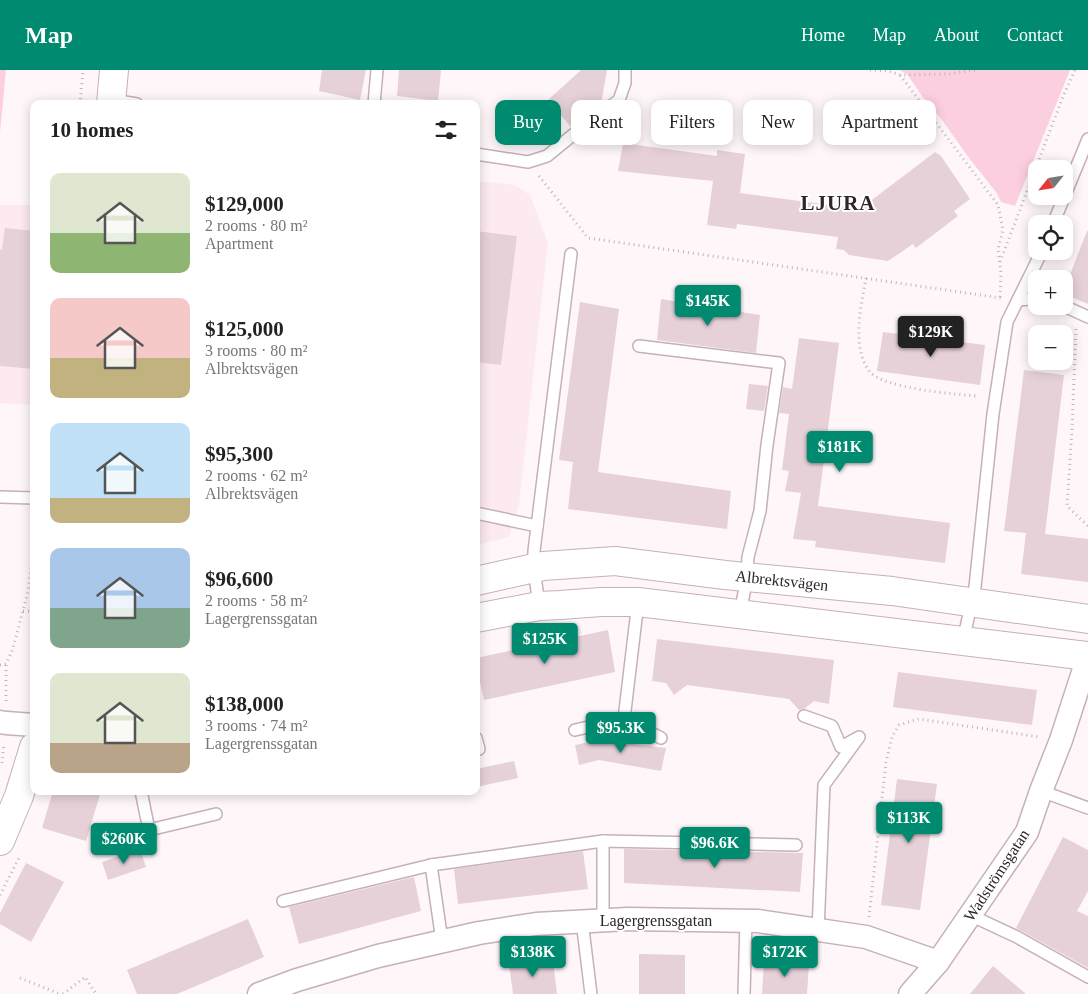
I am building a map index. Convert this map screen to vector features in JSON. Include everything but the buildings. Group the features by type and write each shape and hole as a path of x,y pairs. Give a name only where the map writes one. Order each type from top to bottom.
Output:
{"main road":[{"path":"114,70 120,100"},
{"name":"Albrektsvägen","path":"480,580 543,566 615,562 892,591 1088,618"},
{"path":"480,617 539,606 638,602 1088,657"},
{"path":"0,841 19,796 30,760"}],"street":[{"name":"Wadströmsgatan","path":"910,994 938,962 1027,832 1061,740 1088,657"},
{"path":"0,722 30,725"},
{"name":"Lagergrenssgatan","path":"259,994 297,980 378,956 442,941 536,924 593,920 758,921 866,937 938,962"}],"lane":[{"path":"374,100 377,70"},
{"path":"480,155 528,162 547,156 619,100 625,83 625,70"},
{"path":"1057,215 1088,139"},
{"path":"539,606 534,568 534,551 571,254"},
{"path":"963,641 972,602 996,397 1007,322 1038,260"},
{"path":"1018,300 1028,299"},
{"path":"1073,310 1088,317"},
{"path":"639,346 779,363 760,511 748,557 747,577 740,615"},
{"path":"0,497 30,498"},
{"path":"480,514 537,526"},
{"path":"624,719 638,602"},
{"path":"804,716 832,726 841,747 859,737 824,785 818,931"},
{"path":"575,730 624,719 661,738"},
{"path":"1041,790 1088,808"},
{"path":"142,795 150,830 216,814"},
{"path":"283,901 431,865 603,841 796,845"},
{"path":"591,994 593,920 603,841"},
{"path":"431,865 442,941"},
{"path":"970,915 1088,977"},
{"path":"744,994 746,921"}],"path":[{"path":"80,100 83,70"},
{"path":"870,70 888,71 900,75 949,74 975,70"},
{"path":"1000,262 1064,94 1075,70"},
{"path":"900,75 998,205 1003,230 998,249 1001,273 1000,298"},
{"path":"528,162 588,238 1018,300"},
{"path":"866,278 860,315 859,347 871,374 899,385 935,392 996,397"},
{"path":"1076,312 1067,506 1088,526"},
{"path":"0,665 6,664 9,657 28,592 30,576"},
{"path":"23,611 30,611"},
{"path":"866,937 886,762 892,737 899,725 919,719 1061,740"},
{"path":"20,978 61,994 85,977 96,994"}],"shaded area":[{"path":"0,70 6,70 0,132"},
{"path":"899,70 1070,70 1034,160 1028,160 1028,174 1015,206 1001,202 996,192 936,113 936,100 925,100 907,74"},
{"path":"480,181 515,185 530,195 548,243 519,505 509,537 480,544"},
{"path":"0,205 30,205 30,405 0,403"}],"district":[{"name":"LJURA","path":"838,203"}]}
